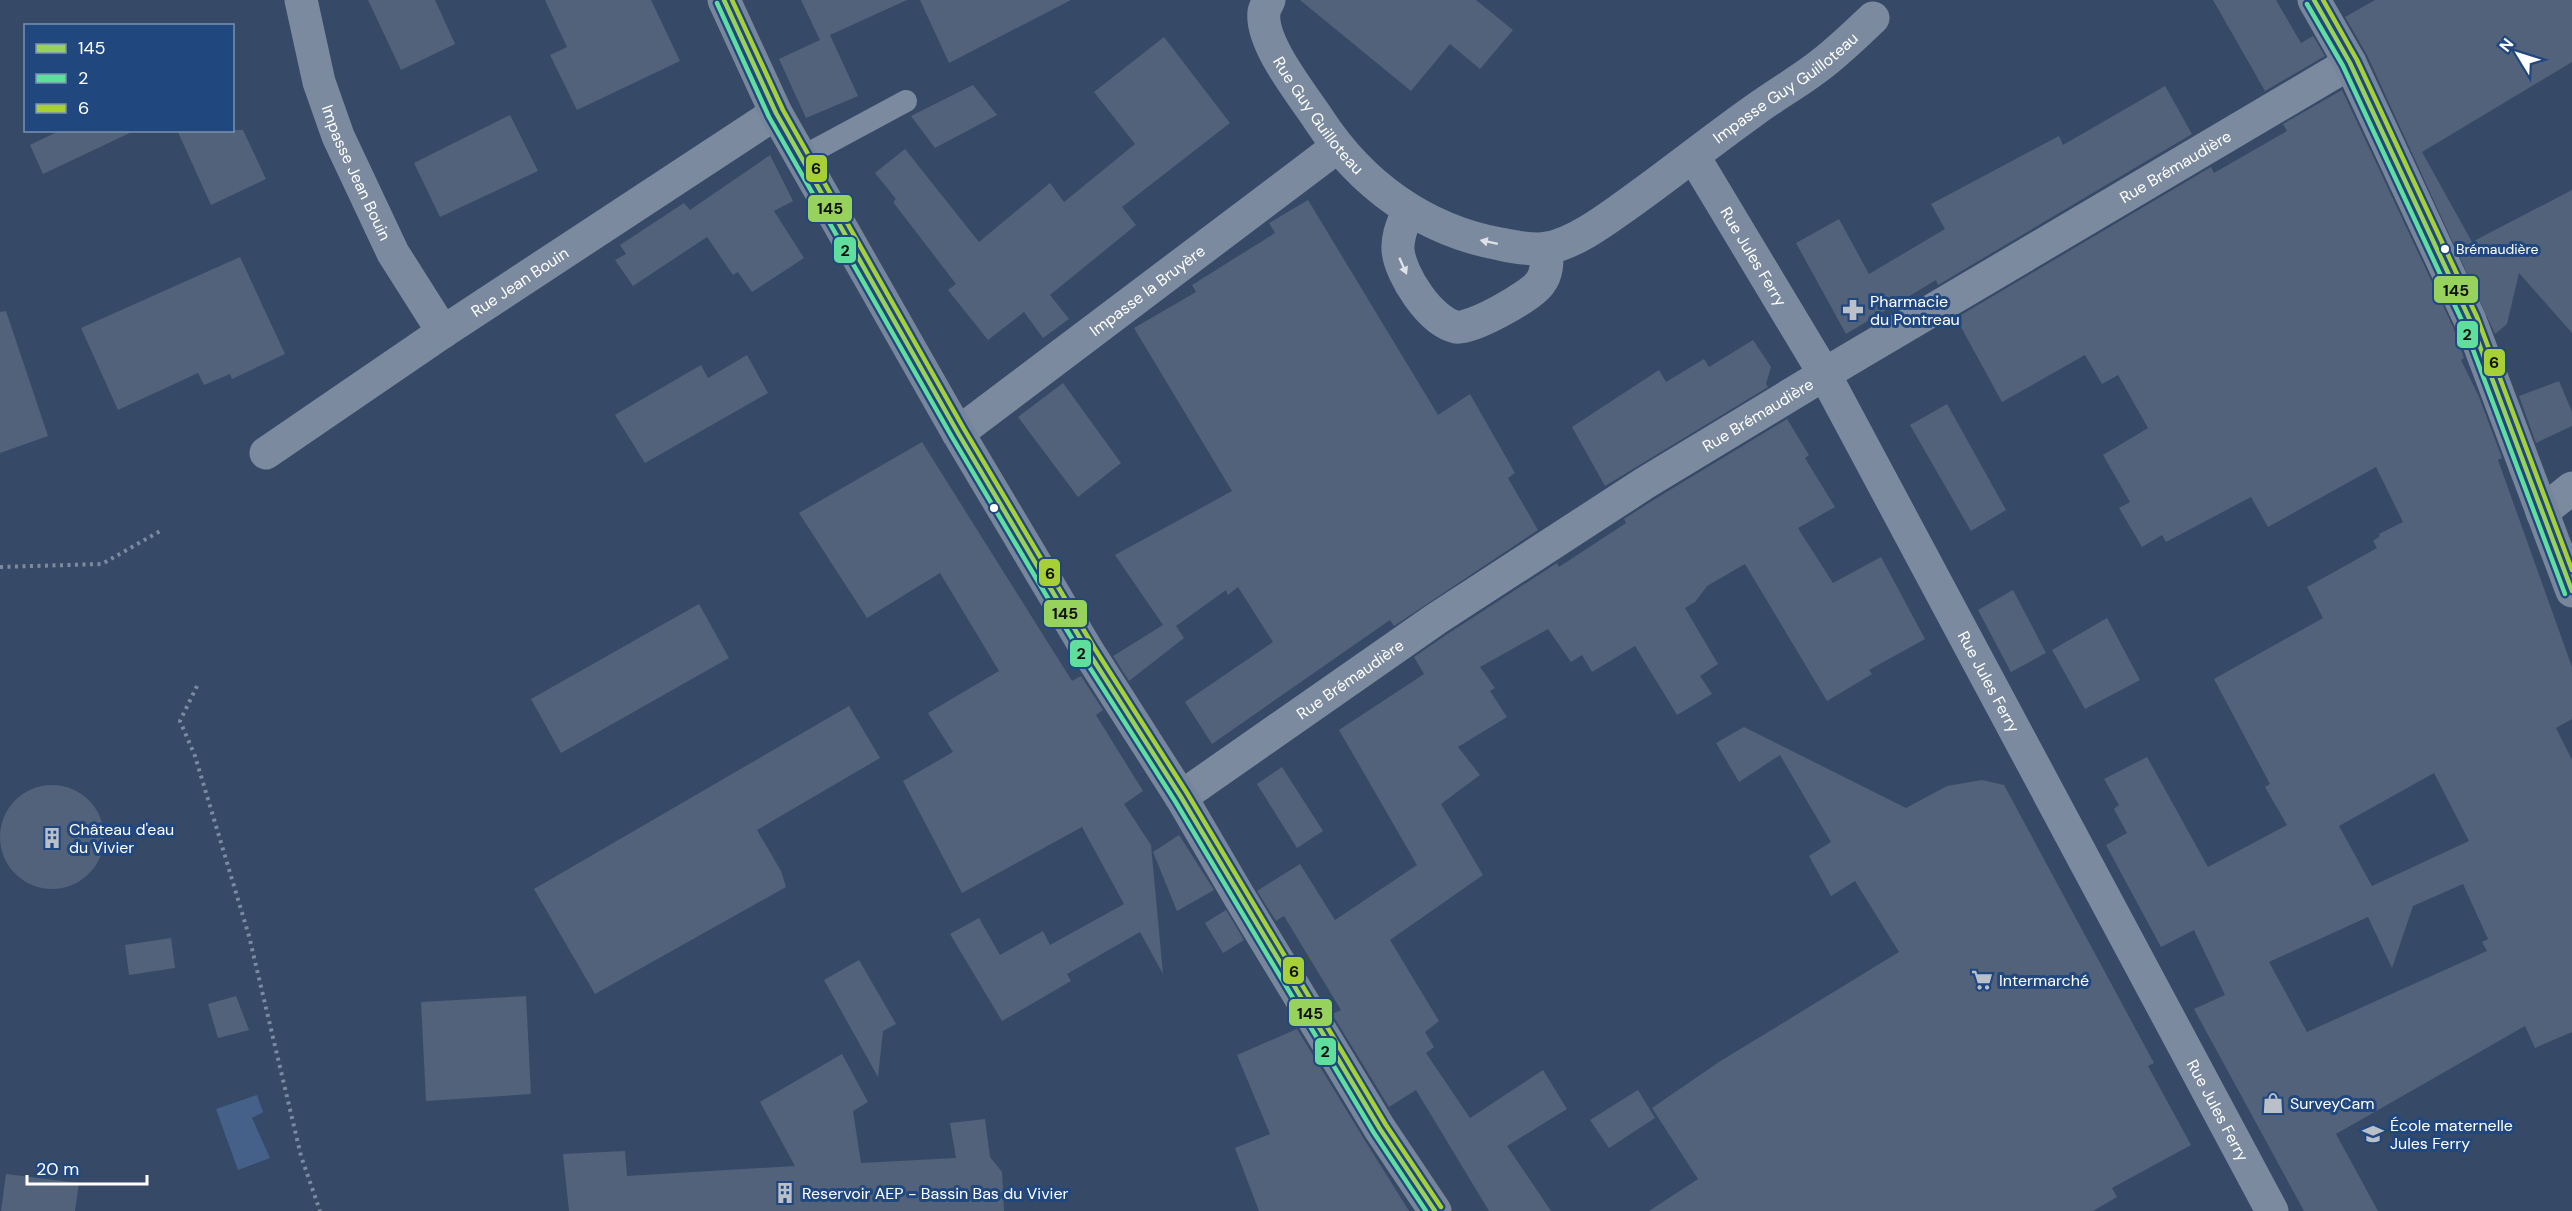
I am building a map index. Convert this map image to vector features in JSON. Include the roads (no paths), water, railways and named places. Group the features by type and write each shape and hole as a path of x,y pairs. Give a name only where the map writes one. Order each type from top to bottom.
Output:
{"main road":[{"path":"724,0 776,112 958,433 1089,652 1181,796 1374,1119 1435,1211"},
{"path":"2314,0 2350,63 2470,320 2572,591"}],"street":[{"name":"Impasse Jean Bouin","path":"301,0 319,82 338,136 393,253 443,332"},
{"name":"Rue Guy Guilloteau","path":"1269,0 1264,12 1268,36 1275,54 1337,147 1371,182 1408,210 1444,229 1482,241 1513,247 1548,248 1570,240 1600,223 1694,157"},
{"name":"Impasse Guy Guilloteau","path":"1694,157 1751,112 1822,64 1873,18"},
{"name":"Rue Brémaudière","path":"1181,796 1436,619 1645,483 2350,63"},
{"name":"Rue Jean Bouin","path":"266,453 443,332 776,112"},
{"name":"Impasse la Bruyère","path":"958,433 1337,147"},
{"name":"Rue Jules Ferry","path":"1694,157 1825,375 2272,1211"},
{"path":"1408,210 1398,234 1399,261 1417,293 1435,317 1458,328 1471,325 1532,292 1542,282 1547,269 1548,248"},
{"path":"2542,512 2572,488"}],"lane":[{"path":"802,157 906,101"}],"water":[{"path":"257,1095 263,1112 252,1118 270,1158 238,1170 216,1109"}],"place":[{"name":"Brémaudière","path":"2445,249"},
{"name":"Pharmacie du Pontreau","path":"1853,310"},
{"name":"Château d'eau du Vivier","path":"52,838"},
{"name":"Intermarché","path":"1982,980"},
{"name":"SurveyCam","path":"2273,1103"},
{"name":"École maternelle Jules Ferry","path":"2373,1134"},
{"name":"Reservoir AEP - Bassin Bas du Vivier","path":"785,1193"}]}
